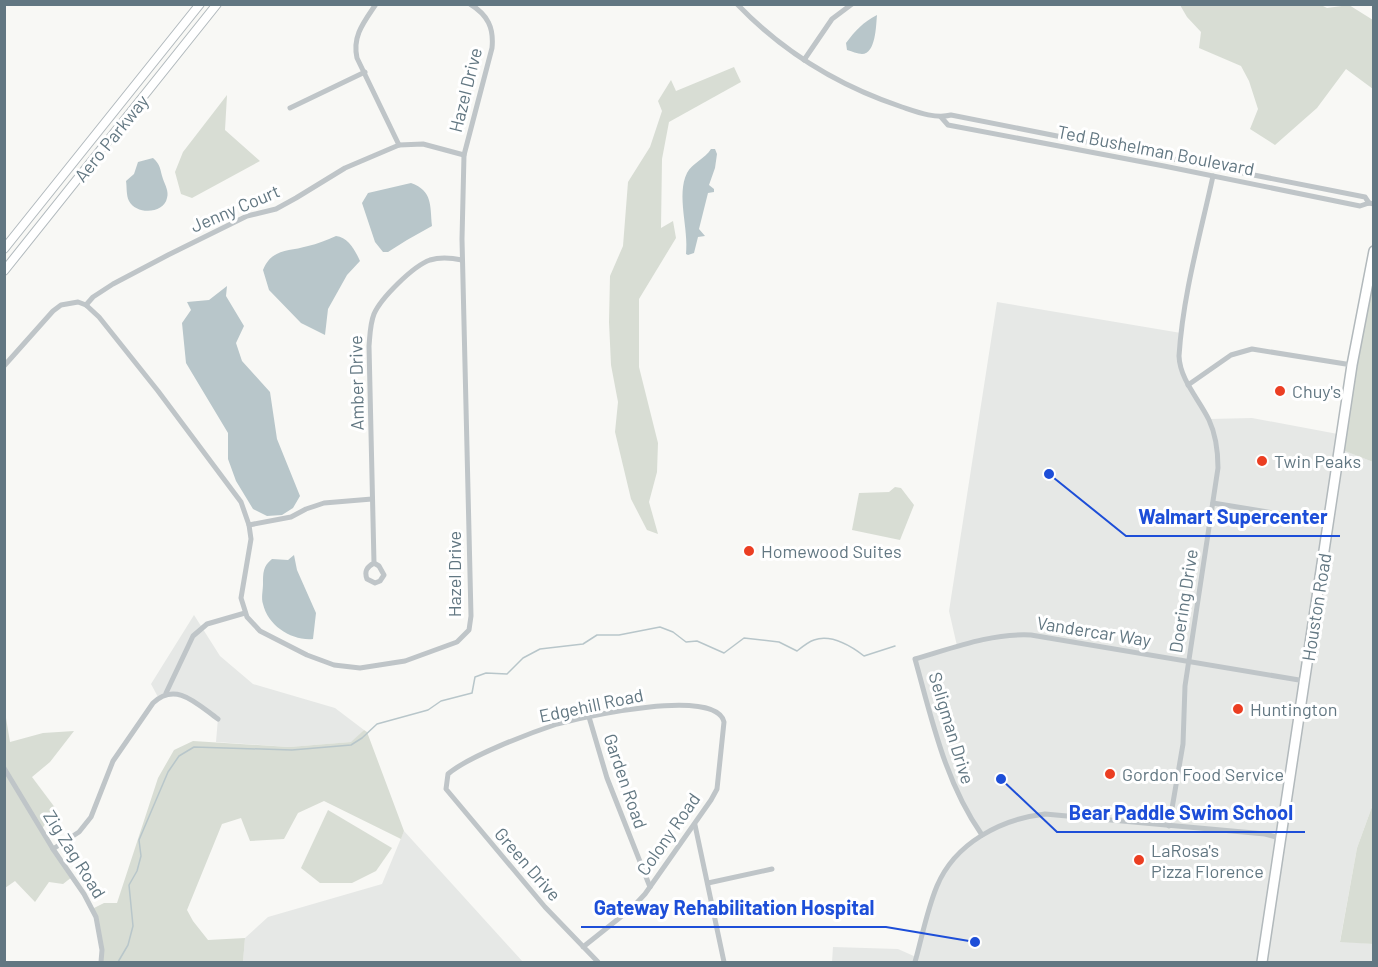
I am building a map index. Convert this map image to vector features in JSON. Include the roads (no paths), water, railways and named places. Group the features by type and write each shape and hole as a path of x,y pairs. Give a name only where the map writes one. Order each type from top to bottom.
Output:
{"main road":[{"name":"Aero Parkway","path":"4,249 200,4"},
{"name":"Aero Parkway","path":"4,271 217,4"},
{"name":"Houston Road","path":"1262,963 1352,365 1374,251"}],"street":[{"path":"376,4 361,25 356,41 357,58 399,145"},
{"name":"Hazel Drive","path":"245,613 260,632 307,655 334,665 360,668 405,661 457,642 469,630 471,616 462,260 464,155 492,48 493,35 486,18 479,9 470,4"},
{"name":"Ted Bushelman Boulevard","path":"737,4 769,36 804,60 873,97 913,110 941,117 951,115 1365,197 1371,204"},
{"path":"804,60 832,19 852,4"},
{"path":"290,108 365,72"},
{"name":"Ted Bushelman Boulevard","path":"941,117 948,125 1360,206 1371,204"},
{"name":"Hazel Drive","path":"399,145 423,144 464,155"},
{"name":"Jenny Court","path":"86,305 93,297 113,284 168,255 247,216 276,208 345,168 399,145"},
{"name":"Doering Drive","path":"1169,826 1183,744 1184,696 1218,468 1216,441 1209,419 1188,385 1179,364 1180,333 1198,233 1213,176"},
{"name":"Amber Drive","path":"374,563 369,346 373,317 386,296 422,265 430,260 445,258 462,260"},
{"path":"4,366 53,311 69,303 86,305 106,326 241,502 251,539 241,598 245,613 207,624 193,636 166,693 153,703 113,761 91,817 79,832 52,849"},
{"path":"1188,385 1231,355 1252,349 1352,365"},
{"path":"249,525 291,517 324,503 372,499"},
{"path":"1213,503 1329,522"},
{"name":"Vandercar Way","path":"915,659 1009,634 1031,635 1305,681"},
{"name":"Seligman Drive","path":"915,659 946,770 956,794 982,835"},
{"path":"166,693 186,697 218,718"},
{"name":"Edgehill Road","path":"447,779 448,774 453,770 478,756 536,732 589,717 654,706 701,707 719,712"},
{"name":"Colony Road","path":"584,947 632,908 650,887 695,825 717,789 724,722 719,712"},
{"name":"Garden Road","path":"589,717 607,778 650,887"},
{"name":"Zig Zag Road","path":"4,768 52,849 84,894 96,917 102,950 101,963"},
{"name":"Green Drive","path":"447,779 446,789 453,798 545,907 598,963"},
{"path":"915,963 938,884 951,862 982,835 1010,820 1045,814 1280,837"},
{"path":"695,825 708,883 721,962"},
{"path":"708,883 772,869"}],"waterway":[{"path":"118,962 128,945 133,926 129,885 137,871 141,856 139,840 168,772 179,756 194,747 292,750 351,745 377,724 428,710 441,701 472,693 475,677 486,673 507,674 523,658 540,649 583,644 597,635 619,635 660,627 673,632 686,642 697,641 724,653 744,638 779,642 797,651 812,641 834,640 864,656 895,646"}],"place":[{"name":"Chuy's","path":"1280,391"},
{"name":"Twin Peaks","path":"1262,461"},
{"name":"Walmart Supercenter","path":"1049,474"},
{"name":"Homewood Suites","path":"749,551"},
{"name":"Huntington","path":"1238,709"},
{"name":"Gordon Food Service","path":"1110,774"},
{"name":"Bear Paddle Swim School","path":"1001,779"},
{"name":"LaRosa's Pizza Florence","path":"1139,860"},
{"name":"Gateway Rehabilitation Hospital","path":"975,942"}]}
